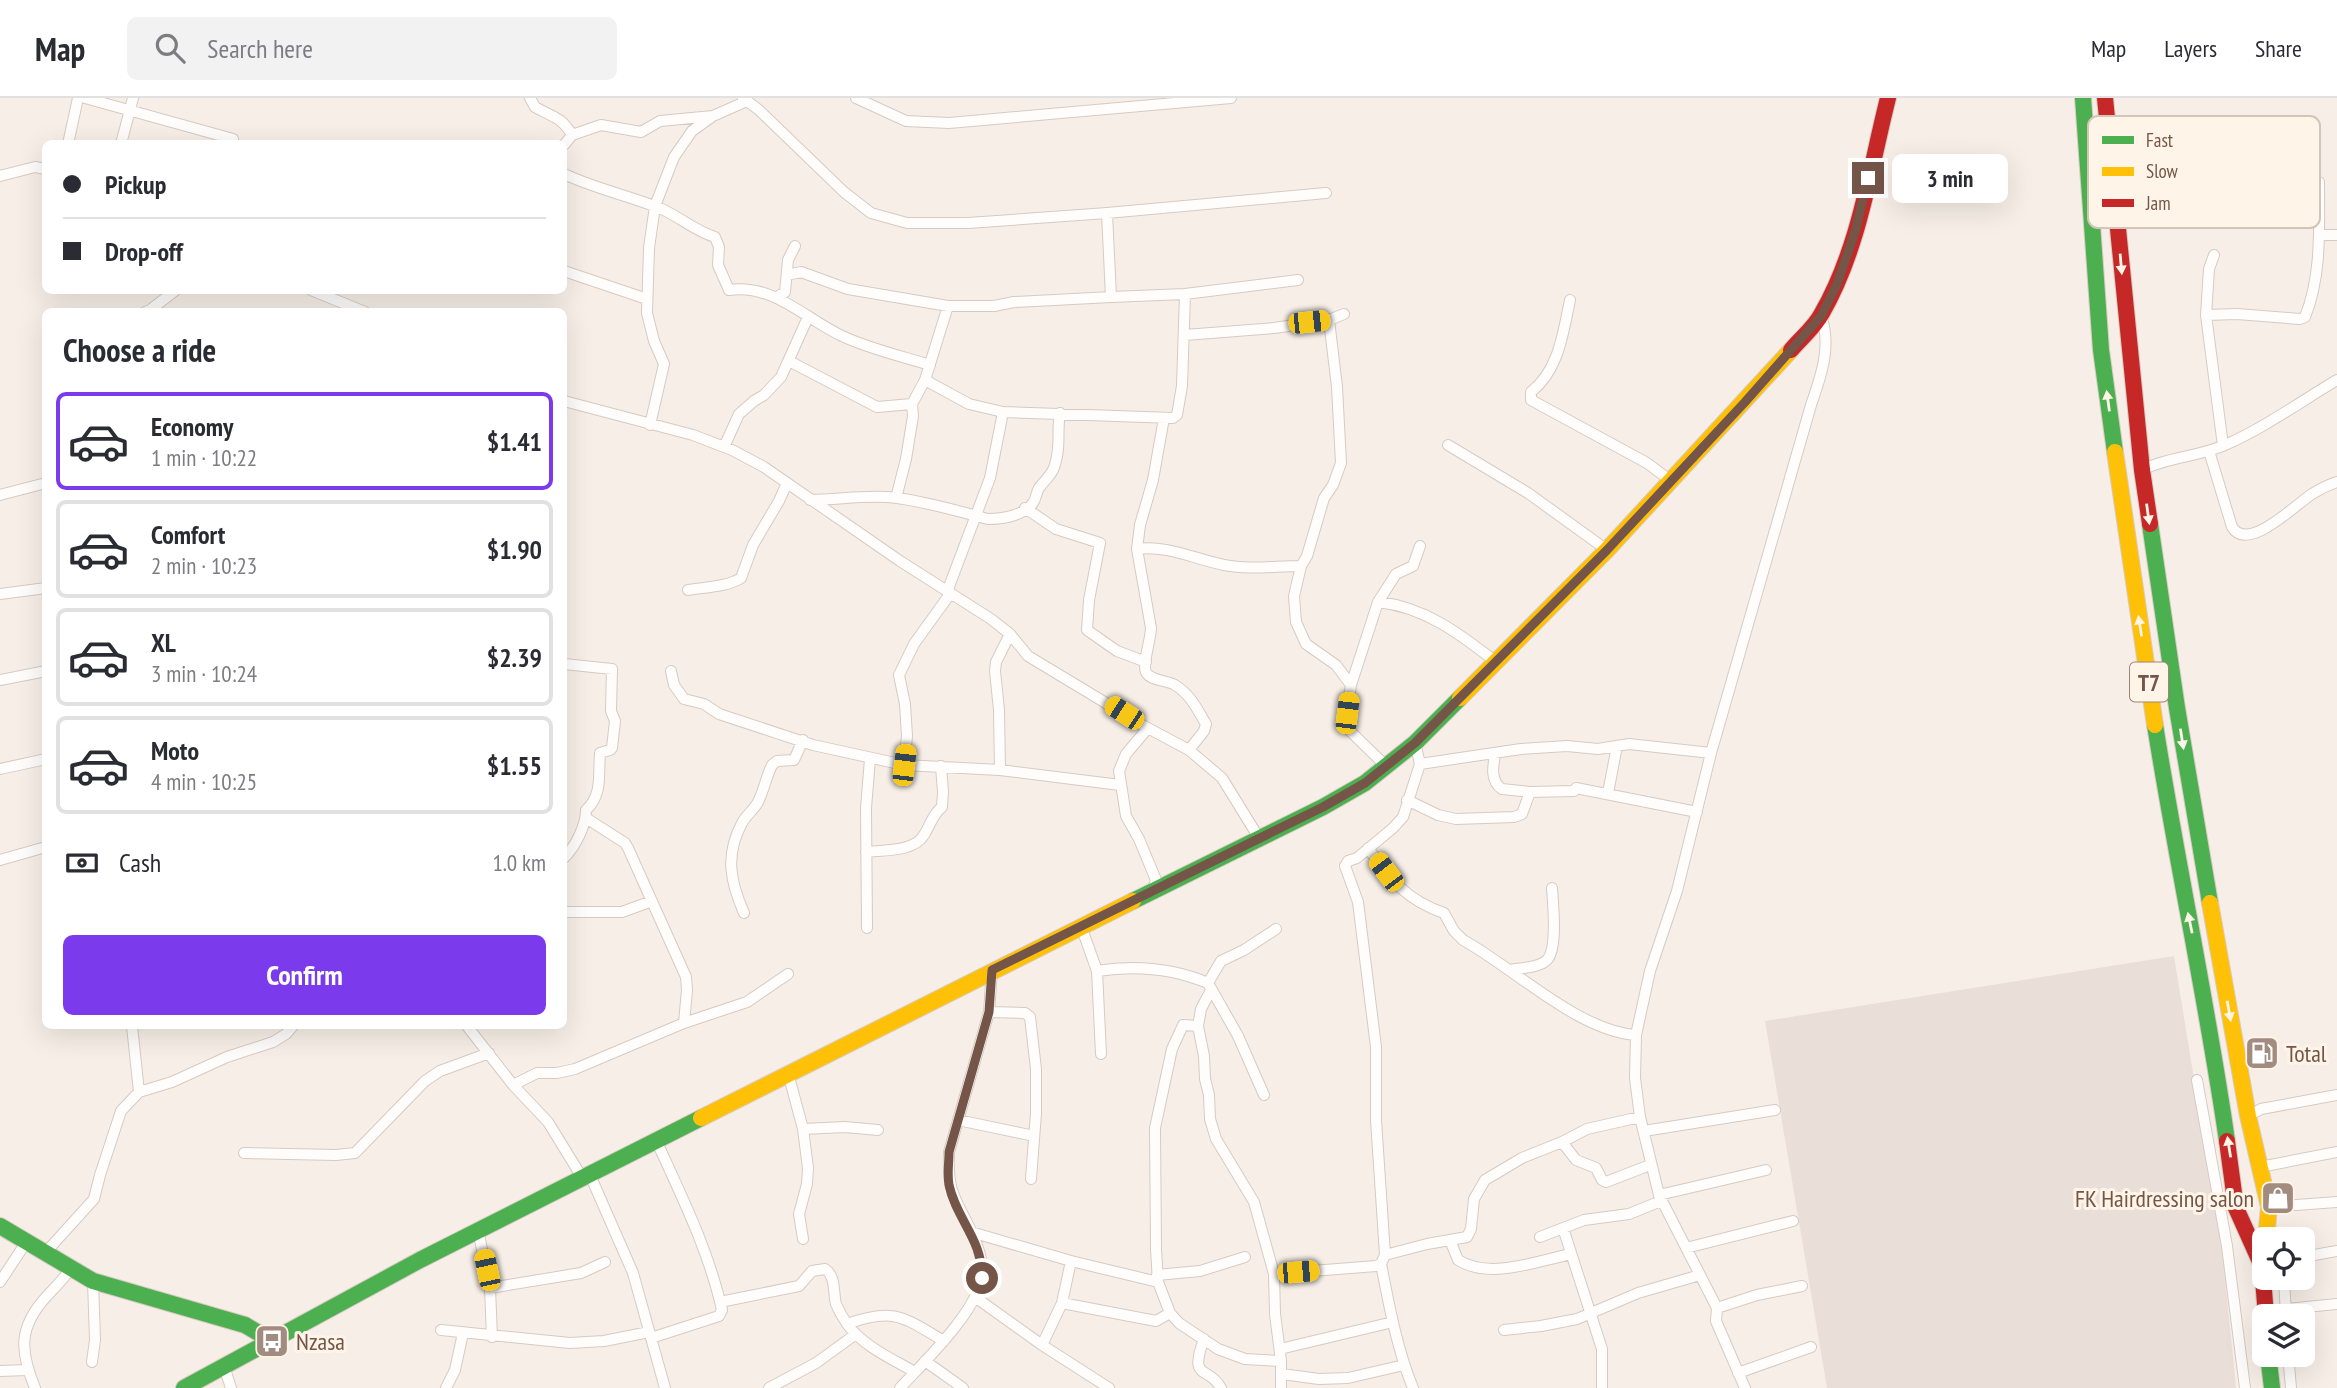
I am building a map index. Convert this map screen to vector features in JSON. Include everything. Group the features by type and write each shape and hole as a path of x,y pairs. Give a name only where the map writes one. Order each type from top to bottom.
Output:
{"main road":[{"path":"184,1388 478,1230 1345,795 1386,766 1415,743 1607,550 1821,316 1837,284 1855,232 1888,98"},
{"name":"T7","path":"2083,98 2088,168"},
{"name":"T7","path":"2105,98 2107,116"},
{"name":"T7","path":"2092,228 2101,349 2136,604 2174,844 2218,1079 2236,1208 2252,1240"},
{"name":"T7","path":"2118,228 2142,470 2188,771 2248,1116 2269,1215 2268,1227"},
{"path":"2243,1225 2253,1227 2269,1215"},
{"path":"0,1226 93,1281 246,1325 272,1341"},
{"path":"2270,1367 2272,1388"}],"street":[{"path":"69,140 78,98"},
{"path":"85,98 233,140"},
{"path":"122,140 133,98"},
{"path":"530,98 535,107 557,116 572,135"},
{"path":"856,98 906,121 936,123 1231,98"},
{"path":"650,425 664,364 647,313 649,248 656,206 674,156 692,131 745,99 844,192 871,213 908,223 936,224 1107,213 1326,193"},
{"path":"567,141 572,135 606,124 641,132 660,121 713,116"},
{"path":"0,176 35,167 42,168"},
{"path":"567,175 614,194 656,206 718,241 718,265 729,290 758,292 777,297 842,336 930,365"},
{"path":"1107,213 1111,298"},
{"path":"2206,315 2237,314 2300,319 2305,317 2315,289 2319,228"},
{"path":"2319,235 2337,235"},
{"path":"777,297 785,292 788,260 795,246"},
{"path":"2214,255 2208,270 2206,315 2223,446"},
{"path":"567,272 647,299"},
{"path":"787,275 801,272 848,289 948,306 994,306 1014,302 1185,294 1298,280"},
{"path":"153,308 171,294"},
{"path":"321,294 355,308"},
{"path":"925,380 969,404 1003,412 1172,418 1177,415 1182,386 1185,294"},
{"path":"1570,300 1556,359 1531,393 1531,400 1647,463 1671,481"},
{"path":"897,498 911,426 912,404 925,380 948,306"},
{"path":"1185,335 1274,328 1329,320 1344,314"},
{"path":"1745,1388 1716,1321 1717,1308 1660,1198 1640,1117 1635,1077 1636,1035 1650,971 1676,891 1711,753 1823,371 1825,328 1821,316"},
{"path":"724,447 739,414 764,395 781,377 808,317"},
{"path":"1329,320 1337,387 1341,463 1333,485 1324,498 1294,596 1296,622 1306,645 1340,668 1351,685"},
{"path":"789,361 877,407 912,404"},
{"path":"2142,470 2223,446 2337,380"},
{"path":"567,402 693,435 764,467 1010,634 1028,656 1147,728 1189,750 1222,778 1259,838"},
{"path":"904,765 907,736 905,704 899,676 914,645 948,593 990,478 1003,412"},
{"path":"810,500 897,498 988,519 1001,519 1032,504 1038,489 1052,475 1059,443 1057,428 1060,413"},
{"path":"1164,418 1137,549 1151,628 1146,672 1173,684 1194,701 1206,724 1204,731 1189,750"},
{"path":"1448,445 1528,493 1607,550"},
{"path":"2209,451 2232,527 2241,535 2247,536 2265,528 2312,494 2337,482"},
{"path":"688,590 731,584 741,578 753,545 787,483"},
{"path":"0,495 42,484"},
{"path":"1025,508 1056,529 1100,543 1089,600 1087,630 1117,651 1146,662"},
{"path":"1386,766 1349,730 1346,719 1351,685 1378,602 1396,574 1413,566 1420,546"},
{"path":"1137,549 1167,548 1204,560 1250,569 1301,566"},
{"path":"0,594 42,588"},
{"path":"1378,602 1396,604 1429,616 1496,662"},
{"path":"1000,770 995,671 996,662 1010,634"},
{"path":"567,664 612,668 611,711 615,722 612,748 600,753 598,794 586,810 586,818 572,851 567,855"},
{"path":"671,671 674,685 684,699 704,704 719,714 813,745 904,765 1000,770 1121,785"},
{"path":"0,680 42,672"},
{"path":"1147,728 1126,754 1119,771 1126,816 1156,880 1153,890"},
{"path":"744,913 734,889 730,853 732,842 747,815 757,805 772,765 777,761 794,760 803,740"},
{"path":"1413,1388 1393,1322 1383,1259 1376,1120 1376,1047 1358,902 1345,866 1403,817 1420,764 1415,743"},
{"path":"1420,764 1545,747 1598,748 1629,744 1711,753"},
{"path":"1608,793 1617,746"},
{"path":"1495,754 1493,770 1497,785 1502,789 1530,792 1574,791 1576,788 1696,812"},
{"path":"867,928 866,793 870,759"},
{"path":"0,769 42,760"},
{"path":"866,852 910,846 922,838 933,815 942,807 941,766"},
{"path":"1407,800 1438,815 1456,819 1514,817 1522,814 1530,792"},
{"path":"586,818 625,843 686,977 684,1023"},
{"path":"0,860 42,848"},
{"path":"1368,848 1399,888 1421,905 1444,913 1457,936 1539,991 1605,1028 1636,1035"},
{"path":"1509,970 1546,961 1550,953 1553,926 1552,888"},
{"path":"567,912 622,912 652,901"},
{"path":"1081,926 1097,971 1101,1054"},
{"path":"1276,929 1221,961 1201,1009 1198,1026 1212,1130 1254,1202 1274,1274 1282,1388"},
{"path":"1097,971 1123,967 1143,968 1180,974 1210,987 1238,1036 1264,1095"},
{"path":"900,1388 944,1341 975,1297 982,1278 978,1247 949,1184 949,1152 989,1012 992,970"},
{"path":"513,1085 537,1073 575,1069 684,1023 747,1002 788,974"},
{"path":"989,1012 1025,1013 1030,1017 1036,1069 1031,1179"},
{"path":"1198,1026 1183,1025 1179,1030 1156,1119 1158,1278 1170,1313 1179,1323 1234,1357 1281,1361"},
{"path":"132,1029 139,1092"},
{"path":"46,1252 94,1199 121,1111 139,1092 172,1082 227,1057 273,1041 290,1029"},
{"path":"469,1029 513,1085 548,1122 586,1177 630,1264 666,1388"},
{"path":"244,1153 355,1153 425,1081 440,1071 489,1053"},
{"path":"788,1073 803,1129 808,1172 799,1214 803,1239"},
{"path":"2197,1080 2227,1247 2245,1388"},
{"path":"2248,1116 2261,1109 2337,1095"},
{"path":"1644,1131 1775,1110"},
{"path":"1274,1274 1371,1266 1383,1259 1450,1240 1460,1240 1470,1234 1474,1199 1485,1180 1522,1158 1587,1129 1640,1117"},
{"path":"958,1120 1034,1136"},
{"path":"803,1129 845,1127 878,1130"},
{"path":"441,1330 551,1343 588,1343 650,1335 719,1316 722,1310 720,1302 688,1210 656,1140"},
{"path":"1562,1142 1576,1160 1596,1168 1606,1182 1650,1165"},
{"path":"2260,1167 2337,1152"},
{"path":"1540,1237 1584,1220 1629,1214 1660,1198 1766,1170"},
{"path":"2269,1215 2337,1202"},
{"path":"1686,1248 1793,1222"},
{"path":"1563,1228 1602,1349 1602,1388"},
{"path":"478,1230 490,1289 492,1337"},
{"path":"971,1232 1071,1261 1158,1278 1200,1271 1245,1257"},
{"path":"1450,1240 1458,1260 1476,1269 1510,1267 1572,1254"},
{"path":"0,1282 27,1241"},
{"path":"2315,1255 2337,1251"},
{"path":"1042,1345 1062,1303 1071,1261"},
{"path":"490,1289 582,1273 605,1262"},
{"path":"35,1388 28,1370 24,1339 29,1319 71,1268"},
{"path":"720,1302 799,1286 812,1271 825,1269 832,1277 836,1303 847,1324 887,1357 915,1372"},
{"path":"1504,1330 1564,1323 1656,1286 1700,1275"},
{"path":"92,1362 95,1340 93,1281"},
{"path":"1717,1308 1757,1295 1802,1286"},
{"path":"975,1297 1109,1388"},
{"path":"1062,1303 1156,1321 1170,1313"},
{"path":"2315,1307 2337,1304"},
{"path":"847,1324 874,1315 895,1316 944,1341"},
{"path":"1280,1349 1393,1322"},
{"path":"446,1388 455,1370 463,1333"},
{"path":"769,1388 816,1363 856,1334"},
{"path":"1204,1339 1198,1354 1198,1365 1204,1374 1218,1382 1222,1388"},
{"path":"1738,1373 1811,1347"},
{"path":"925,1361 963,1388"},
{"path":"1282,1374 1319,1379 1348,1378 1404,1365"},
{"path":"224,1366 231,1388"},
{"path":"2289,1367 2291,1388"},
{"path":"0,1371 28,1370"}],"shaded area":[{"path":"2174,956 2223,1257 2236,1388 1827,1388 1765,1021"}],"traffic: fast":[{"path":"2083,98 2088,168"},
{"path":"2092,228 2101,350 2115,452"},
{"path":"2150,524 2177,708 2210,903"},
{"path":"1133,901 1323,807 1365,783 1415,743 1460,698"},
{"path":"2155,725 2227,1141"},
{"path":"184,1388 420,1260 701,1118"},
{"path":"0,1226 93,1281 245,1325 272,1341"},
{"path":"2270,1367 2272,1388"}],"traffic: slow":[{"path":"1460,698 1607,550 1791,350"},
{"path":"2115,452 2155,725"},
{"path":"701,1118 1133,901"},
{"path":"2210,903 2248,1116 2269,1207 2267,1227"}],"traffic: jam":[{"path":"1791,350 1812,328 1835,288 1862,208 1888,98"},
{"path":"2105,98 2107,116"},
{"path":"2118,228 2142,470 2150,524"},
{"path":"2227,1141 2236,1208 2262,1266 2265,1304"}],"place":[{"name":"Total","path":"2262,1053"},
{"name":"FK Hairdressing salon","path":"2278,1198"},
{"name":"Nzasa","path":"272,1341"}],"route":[{"path":"982,1278 982,1261 978,1247 951,1193 948,1175 949,1152 989,1012 992,970 1323,807 1365,783 1415,743 1607,550 1821,316 1837,284 1855,232 1868,178"}]}
